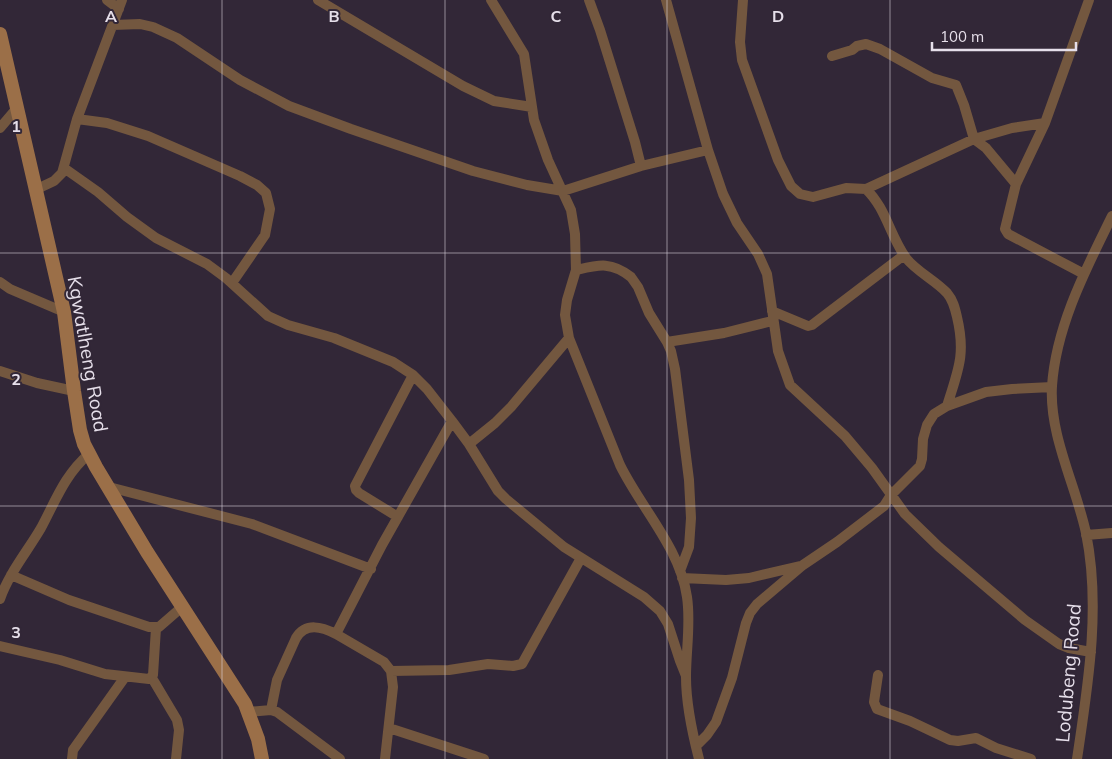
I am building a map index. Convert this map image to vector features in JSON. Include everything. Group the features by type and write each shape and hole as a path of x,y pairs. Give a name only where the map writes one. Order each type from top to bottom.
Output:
{"street":[{"path":"37,189 59,178 64,168 77,120 120,4 107,0"},
{"path":"318,0 368,31 494,101 532,107"},
{"path":"491,0 524,54 534,120 548,160 571,210 575,234 576,270 567,300 565,315 569,338 624,472 667,544 681,575 687,597 687,698 699,759"},
{"path":"589,0 600,30 641,166"},
{"path":"666,0 708,150 723,194 737,223 763,264 769,287 778,351 790,385 845,436 872,468 905,514 939,547 1025,620 1059,644 1091,652"},
{"path":"743,0 740,42 742,60 778,160 791,186 800,194 813,197 846,188 866,189 974,139 1012,128 1045,122"},
{"path":"1084,274 1008,234 1005,229 1016,184 1045,122 1089,0"},
{"path":"112,25 140,24 177,38 240,80 289,106 473,171 527,185 563,191 641,166 708,150"},
{"name":"Kgwatlheng Road","path":"0,34 64,312 80,430 89,454 147,552 245,704 258,739 262,759"},
{"path":"832,56 866,44 880,49 932,78 956,85 974,139 986,148 1016,184"},
{"path":"0,128 2,123 17,108"},
{"path":"77,120 107,123 148,136 240,176 257,185 266,193 270,209 265,235 232,283"},
{"path":"64,168 156,238 207,264 232,283 268,316 288,325 342,342 393,362 413,375 427,389 469,444 498,491 564,547 644,597 660,611 668,624 686,676"},
{"path":"866,189 876,198 904,255 946,293 955,306 962,336 962,349 947,406"},
{"name":"Lodubeng Road","path":"1077,759 1091,652 1093,603 1086,535 1054,417 1052,387 1063,329 1084,274 1112,216"},
{"path":"667,342 724,333 772,316 808,326 812,325 904,255"},
{"path":"576,270 599,265 612,266 622,270 631,277 667,342 675,369 692,518 689,547 681,575"},
{"path":"0,282 10,289 64,312"},
{"path":"469,444 511,407 569,338"},
{"path":"0,371 37,383 74,390"},
{"path":"398,517 359,494 355,486 413,375"},
{"path":"696,746 716,722 732,678 750,613 757,604 803,565 877,512 920,466 923,439 927,425 934,414 947,406 986,392 1052,387"},
{"path":"336,634 398,517 452,421"},
{"path":"0,599 11,575 41,528 70,472 89,454"},
{"path":"110,487 252,524 371,569"},
{"path":"1086,535 1112,533"},
{"path":"391,670 449,670 488,664 513,666 522,664 581,558"},
{"path":"681,575 726,580 749,578 803,565"},
{"path":"11,575 69,600 156,628"},
{"path":"176,759 179,730 177,720 152,678 156,628 182,607"},
{"path":"271,710 277,680 300,632 310,627 326,629 384,662 391,670 393,687 385,759"},
{"path":"0,646 60,660 105,674 152,678"},
{"path":"878,675 874,702 876,709 910,721 950,740 979,738 996,748 1031,759"},
{"path":"72,759 73,750 125,677"},
{"path":"248,712 271,710 284,717 340,759"},
{"path":"389,728 484,759"}]}
